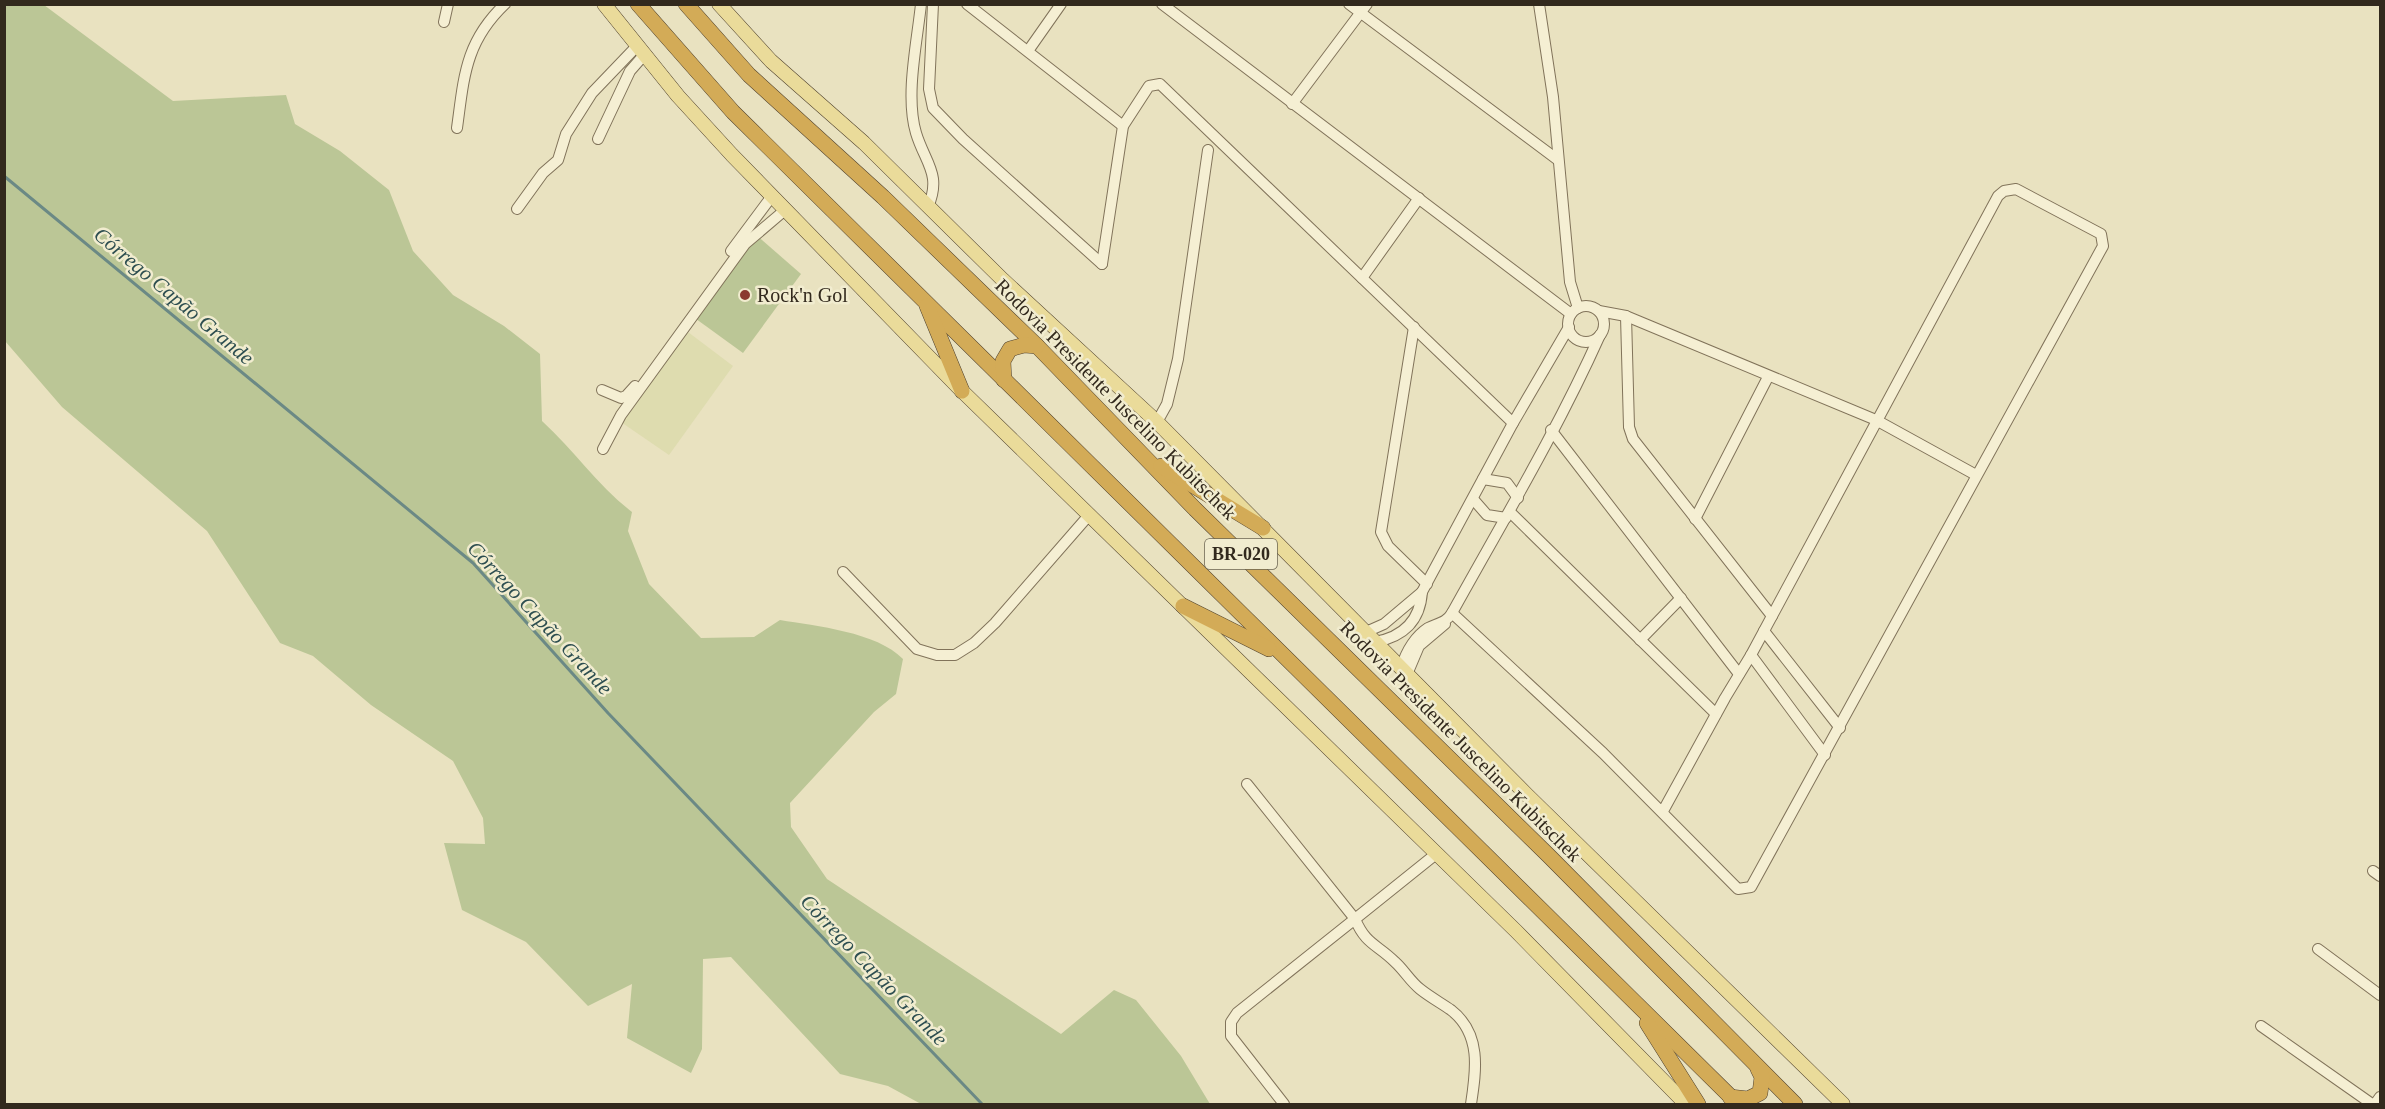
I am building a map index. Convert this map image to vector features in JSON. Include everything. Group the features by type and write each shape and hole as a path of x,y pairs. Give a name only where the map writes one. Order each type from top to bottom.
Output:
{"highway":[{"name":"BR-020","path":"638,4 725,104 1734,1101"},
{"name":"Rodovia Presidente Juscelino Kubitschek","path":"686,4 749,75 883,197 1037,346 1142,454 1549,856 1795,1104"},
{"path":"923,298 962,392"},
{"path":"1004,380 1003,360 1010,349 1024,345 1037,346"},
{"path":"1142,454 1263,528"},
{"path":"1183,606 1281,655"},
{"path":"1636,1004 1698,1104"},
{"path":"1734,1101 1748,1099 1760,1093 1762,1077 1756,1064"}],"main road":[{"path":"604,4 640,50 772,196 962,392 1090,514 1436,854 1686,1104"},
{"path":"719,4 771,61 864,143 928,207 1157,422 1527,795 1843,1104"}],"street":[{"path":"444,22 448,4"},
{"path":"457,128 470,53 477,37 505,4"},
{"path":"921,4 911,105 916,136 935,184 928,207"},
{"path":"933,4 929,89 933,108 963,139 1102,264 1123,126 1149,86 1157,83 1164,86 1513,423"},
{"path":"968,4 1123,126"},
{"path":"1028,51 1061,4"},
{"path":"1162,4 1292,104 1574,311"},
{"path":"1349,4 1363,9 1558,160"},
{"path":"1370,637 1395,638 1410,626 1417,615 1424,588 1513,423 1569,327 1574,311 1549,61 1539,4"},
{"path":"1292,104 1363,9"},
{"path":"598,139 640,50"},
{"path":"517,209 543,173 558,160 571,126 592,93 640,50"},
{"path":"1157,422 1167,404 1178,359 1208,150"},
{"path":"1450,617 1663,811 1738,889 1748,889 1755,884 1976,475 2103,246 2102,237 2095,230 2016,189 2001,192 1876,420 1752,655 1716,714 1663,811"},
{"path":"602,390 621,398 633,388 772,196"},
{"path":"1362,278 1419,198"},
{"path":"603,449 621,415 745,244 786,210"},
{"path":"1574,311 1589,306 1626,316 1876,420 1976,475"},
{"path":"1404,672 1419,646 1450,617 1518,498 1551,430 1580,380 1602,331 1599,310"},
{"path":"1569,327 1574,337 1584,341 1595,340 1602,331 1626,316"},
{"path":"1626,316 1630,433 1638,447 1772,616"},
{"path":"1414,327 1381,532 1384,542 1424,588"},
{"path":"1695,519 1768,377"},
{"path":"1551,430 1739,674"},
{"path":"1484,479 1507,483 1518,498"},
{"path":"1473,499 1487,515 1508,515 1716,714"},
{"path":"843,572 917,649 937,655 955,655 974,643 995,622 1090,514"},
{"path":"1370,637 1424,588"},
{"path":"1640,640 1681,598"},
{"path":"1417,615 1428,628"},
{"path":"1404,672 1407,649 1428,628 1450,617"},
{"path":"1410,626 1419,636"},
{"path":"1764,631 1840,728"},
{"path":"1752,655 1824,755"},
{"path":"1247,784 1355,919 1365,939 1395,961 1418,988 1452,1011 1462,1022 1475,1050 1477,1064 1471,1104"},
{"path":"1284,1104 1231,1036 1232,1022 1237,1013 1436,854"},
{"path":"2318,949 2380,995"},
{"path":"2261,1026 2374,1104 2380,1097"}],"shaded area":[{"path":"684,329 733,366 669,455 618,420"}],"green space":[{"path":"4,5 44,5 173,101 286,95 295,124 340,151 389,190 413,251 453,295 504,326 540,354 542,421 608,491 632,512 628,531 649,584 701,638 754,637 780,620 862,636 878,642 903,659 896,694 874,712 790,803 791,827 827,879 1061,1034 1114,990 1136,1000 1181,1056 1210,1104 921,1104 888,1086 840,1074 731,957 703,959 702,1049 691,1073 627,1038 632,984 588,1006 526,942 462,910 444,843 485,844 483,818 453,761 371,705 313,656 280,643 207,531 62,407 5,341"},
{"name":"Rock'n Gol","path":"754,233 801,274 743,353 692,316"}],"waterway":[{"name":"Córrego Capão Grande","path":"4,176 473,563 608,713 982,1104"}],"place":[{"name":"Rock'n Gol","path":"745,295"}]}
